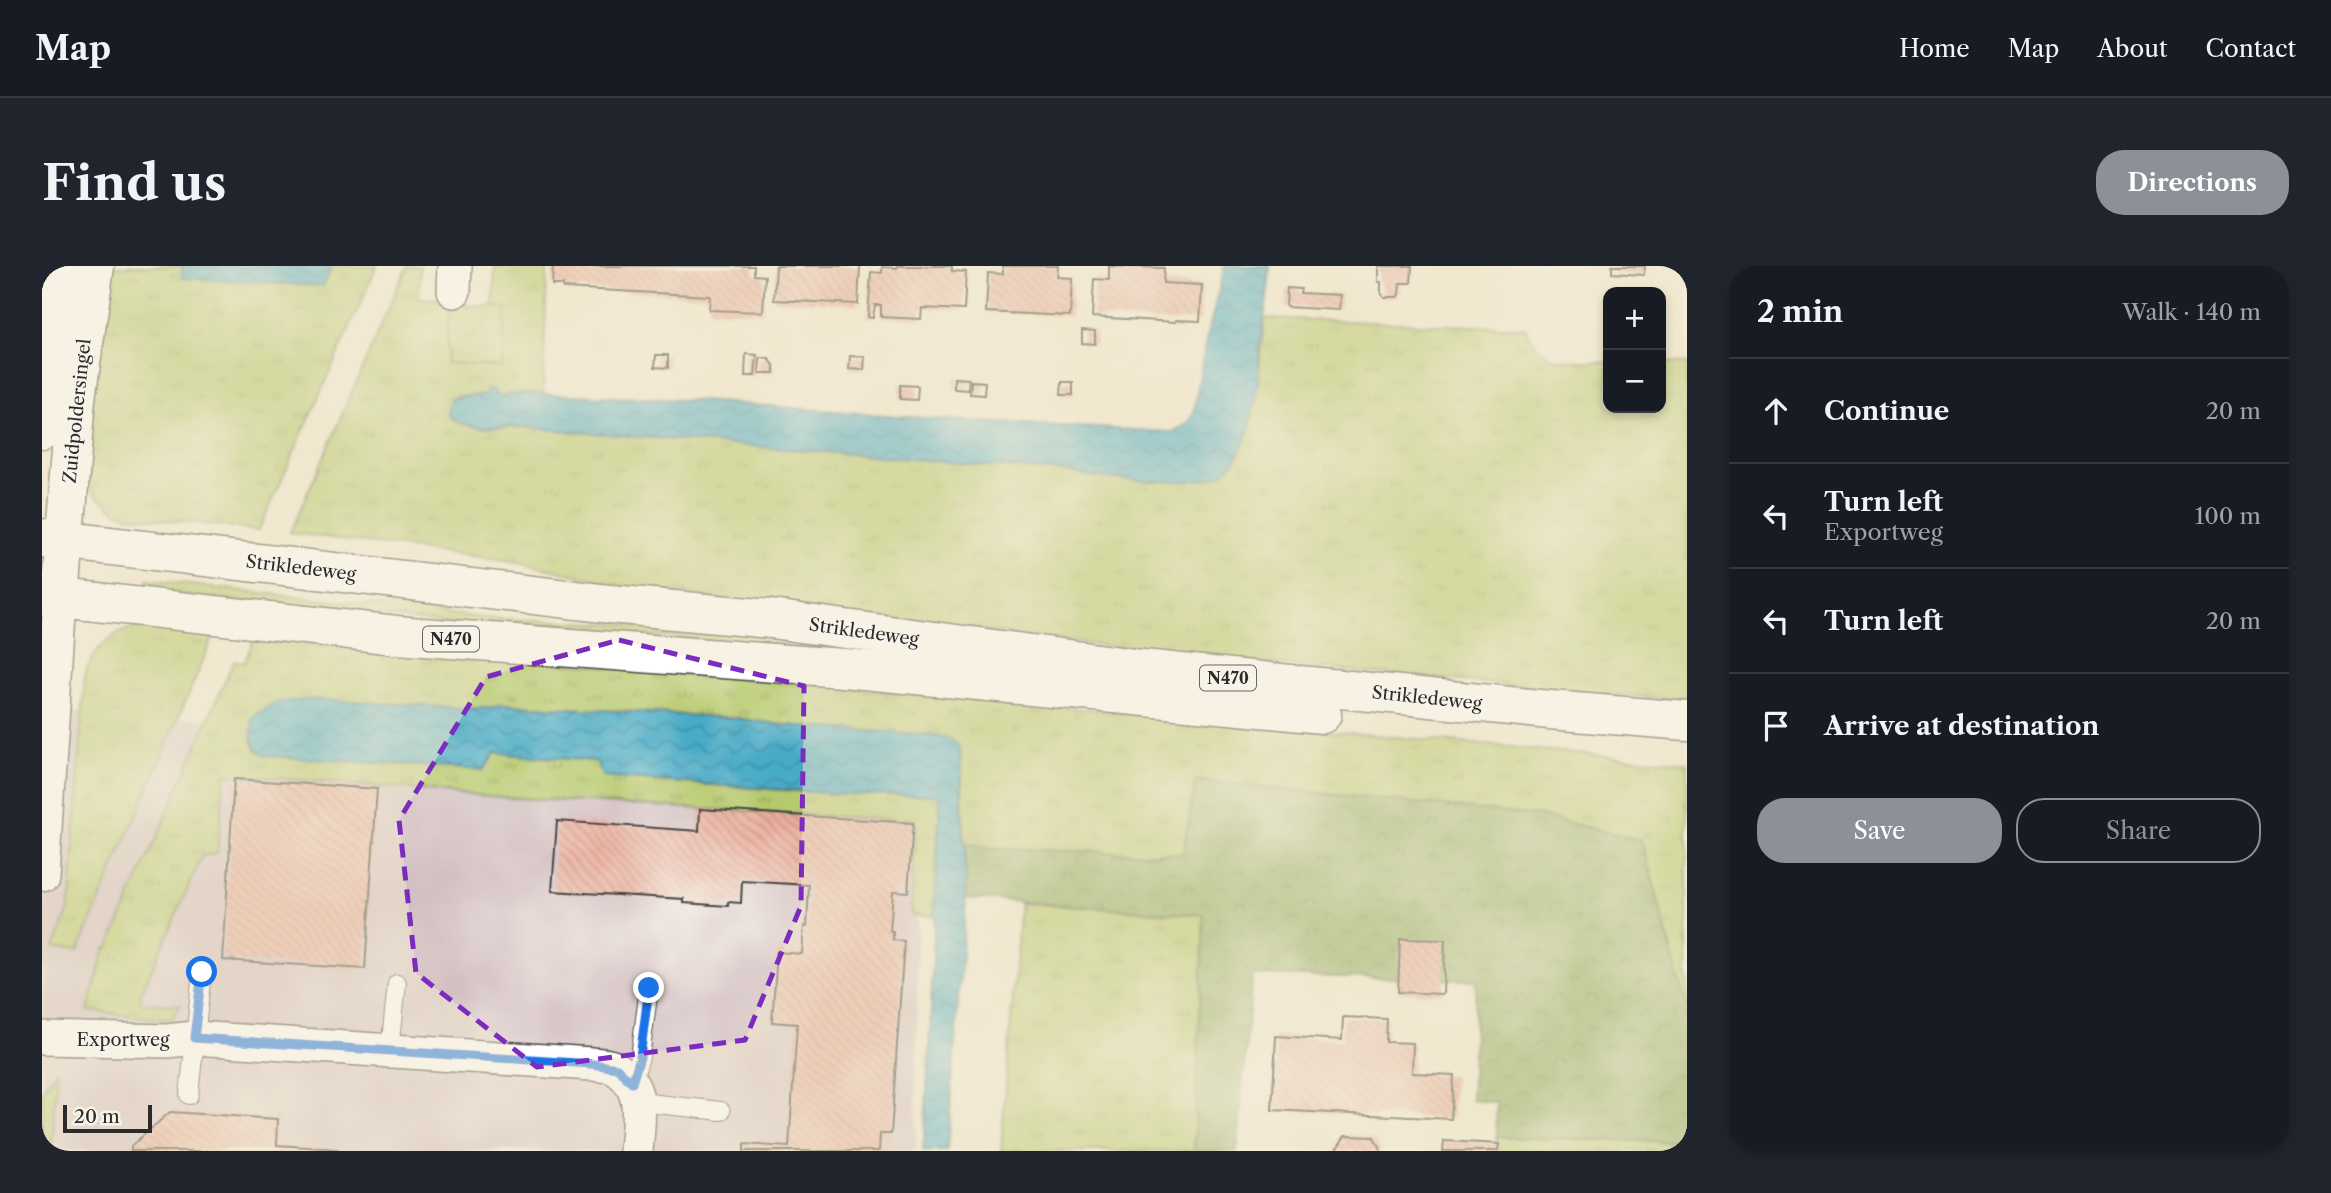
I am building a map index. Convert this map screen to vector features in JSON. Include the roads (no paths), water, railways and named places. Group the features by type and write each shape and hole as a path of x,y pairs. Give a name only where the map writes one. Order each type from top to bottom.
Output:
{"main road":[{"name":"Zuidpoldersingel","path":"42,430 65,266"},
{"name":"Zuidpoldersingel","path":"51,597 53,539 95,266"},
{"name":"Strikledeweg","path":"53,539 610,604 771,619 1142,669 1687,721"},
{"name":"Strikledeweg","path":"51,597 396,635 842,668 1128,697 1687,745"}],"street":[{"path":"42,874 51,597"},
{"name":"Exportweg","path":"42,1038 167,1041 194,1038 592,1064 617,1068 636,1093"},
{"path":"636,1093 636,1151"}],"lane":[{"path":"189,1095 202,972"},
{"path":"390,1050 397,983"},
{"path":"649,988 636,1093 721,1111"}],"water":[{"path":"182,266 332,266 323,286 182,278"},
{"path":"1225,266 1270,266 1259,351 1258,384 1249,428 1238,455 1230,466 1221,474 1208,478 1169,482 1122,479 1067,472 520,427 481,427 461,423 448,414 451,398 485,395 487,389 493,389 494,393 500,396 529,393 703,401 951,420 1172,432 1186,424 1194,413 1205,345"},
{"path":"315,699 465,708 489,708 500,704 735,718 783,725 928,735 950,739 960,747 966,898 947,1151 923,1151 940,801 936,795 839,794 603,777 596,761 495,753 483,770 264,756 259,752 252,739 253,717 276,703"}]}
